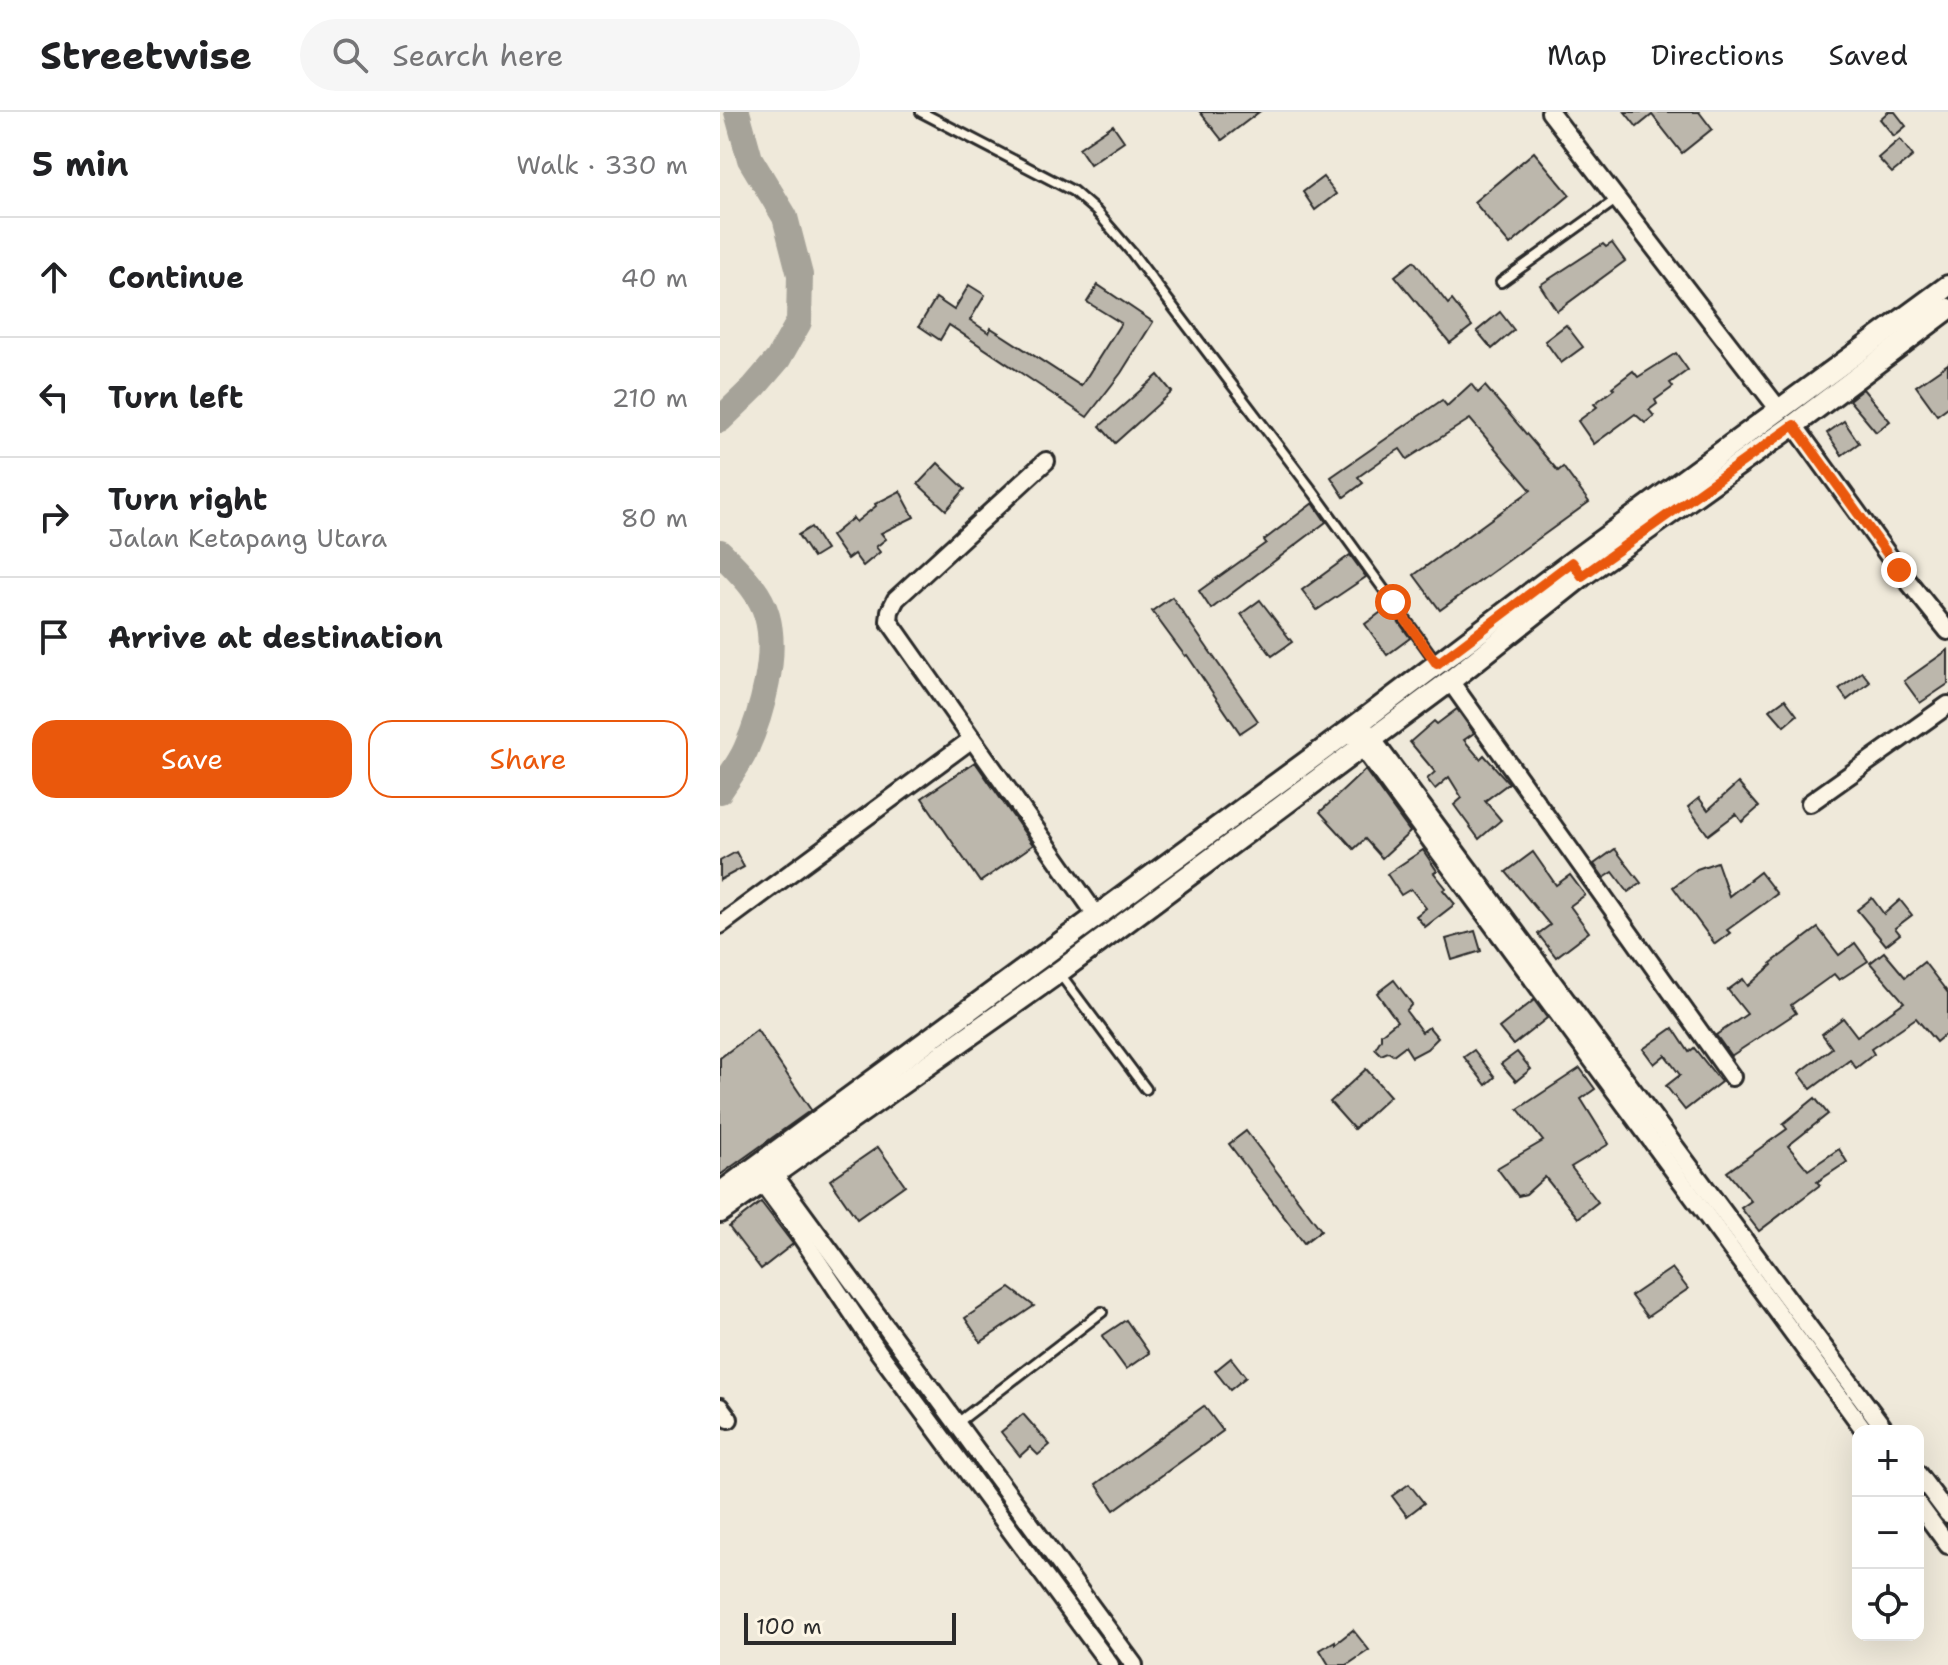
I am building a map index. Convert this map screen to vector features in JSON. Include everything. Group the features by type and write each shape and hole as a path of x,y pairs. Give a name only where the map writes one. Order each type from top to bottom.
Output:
{"street":[{"path":"1550,112 1948,631"},
{"path":"1787,418 1948,286"},
{"path":"720,1193 763,1171 1059,972 1361,735 1437,664 1948,309"},
{"path":"1046,461 896,599 889,621 1097,916"},
{"path":"720,1212 763,1171 1097,916 1361,735 1450,681 1577,569"},
{"path":"1450,681 1732,1077"},
{"path":"1810,803 1948,705"},
{"path":"1361,735 1671,1154 1881,1425"},
{"path":"720,925 972,739"},
{"path":"1671,1154 1861,1425"},
{"path":"763,1171 1134,1665"},
{"path":"763,1171 792,1223 878,1351 1110,1665"},
{"path":"1924,1482 1948,1514"},
{"path":"1924,1512 1948,1545"}],"lane":[{"path":"921,112 1073,191 1106,221 1314,493 1437,664"},
{"path":"1501,282 1618,198"},
{"path":"1059,972 1146,1089"},
{"path":"956,1424 1102,1312"}],"building":[{"path":"1200,112 1259,112 1222,140"},
{"path":"1625,112 1699,112 1712,129 1682,153 1652,115 1637,127"},
{"path":"1888,112 1895,112 1906,126 1894,136 1880,119"},
{"path":"1113,125 1124,141 1090,164 1079,148"},
{"path":"1900,139 1913,156 1892,173 1878,158"},
{"path":"1534,152 1570,195 1510,245 1474,202"},
{"path":"1323,177 1336,194 1315,210 1303,192"},
{"path":"1612,243 1625,261 1557,311 1540,285 1603,244 1606,247"},
{"path":"1414,261 1448,304 1452,300 1472,326 1450,343 1395,276"},
{"path":"969,285 985,295 970,320 989,333 991,328 1081,386 1121,323 1087,302 1098,285 1153,322 1121,373 1087,417 949,325 940,340 919,326 936,298 954,310"},
{"path":"1500,312 1514,330 1492,349 1477,331"},
{"path":"1566,325 1583,347 1561,363 1545,341"},
{"path":"1676,353 1688,370 1670,383 1673,387 1655,400 1657,404 1649,410 1654,416 1645,423 1635,414 1594,444 1578,421 1597,407 1594,404 1633,371 1638,377"},
{"path":"1948,364 1948,407 1937,415 1916,386"},
{"path":"1158,375 1172,392 1115,443 1100,426"},
{"path":"1471,384 1478,393 1485,386 1558,471 1563,467 1589,502 1440,610 1414,575 1531,490 1470,419 1407,459 1400,449 1382,460 1358,477 1363,483 1344,497 1331,477 1442,400 1447,406"},
{"path":"1863,389 1890,421 1876,432 1849,400"},
{"path":"1844,421 1859,443 1842,455 1827,433"},
{"path":"938,463 965,489 946,510 918,484"},
{"path":"900,491 914,517 881,533 886,539 876,547 880,552 863,566 854,554 847,559 831,536 853,518 856,522 875,504"},
{"path":"1313,503 1326,522 1211,609 1199,591 1266,543 1264,540"},
{"path":"811,527 826,550 813,558 798,535"},
{"path":"1350,555 1366,577 1317,610 1302,590"},
{"path":"1172,597 1258,721 1240,733 1187,655 1152,611"},
{"path":"1260,600 1292,642 1272,656 1241,614"},
{"path":"1388,607 1410,638 1387,655 1365,624"},
{"path":"1948,650 1948,684 1920,703 1904,681"},
{"path":"1862,672 1870,682 1847,700 1839,689"},
{"path":"1785,699 1797,715 1784,726 1770,710"},
{"path":"1457,709 1474,733 1464,740 1480,759 1484,755 1509,783 1485,801 1501,820 1479,839 1454,805 1462,798 1449,777 1435,789 1427,779 1435,772 1410,742 1434,721 1437,724"},
{"path":"975,762 1033,845 980,882 922,798"},
{"path":"1365,770 1410,832 1382,858 1365,839 1354,849 1320,812"},
{"path":"1738,783 1759,807 1742,822 1736,814 1708,835 1688,807 1699,798 1708,810"},
{"path":"1615,849 1641,883 1628,892 1613,872 1604,878 1594,864"},
{"path":"1423,850 1437,871 1434,873 1446,888 1443,890 1455,904 1425,927 1416,916 1426,908 1411,889 1401,895 1387,874"},
{"path":"736,852 744,867 720,880 720,861"},
{"path":"1533,852 1556,885 1570,875 1585,895 1570,906 1589,932 1556,957 1538,934 1550,925 1506,872"},
{"path":"1717,862 1729,896 1760,872 1777,894 1727,930 1730,933 1715,944 1673,887 1697,869"},
{"path":"1872,898 1884,914 1900,900 1912,915 1895,928 1900,934 1886,945 1857,910"},
{"path":"1818,928 1839,955 1855,943 1868,961 1839,980 1834,974 1791,1005 1796,1013 1731,1056 1716,1035 1747,1014 1728,990 1743,979 1748,986 1771,963"},
{"path":"1475,931 1481,951 1452,960 1446,939"},
{"path":"1884,952 1905,977 1924,962 1948,993 1948,1032 1936,1042 1916,1018 1871,1049 1874,1054 1856,1068 1850,1060 1811,1089 1799,1073 1832,1048 1822,1034 1843,1018 1857,1036 1904,1002 1870,963"},
{"path":"1394,980 1412,1004 1406,1011 1422,1032 1429,1027 1438,1038 1412,1057 1405,1046 1393,1055 1388,1052 1381,1055 1375,1049 1381,1034 1397,1021 1377,993"},
{"path":"1534,1000 1547,1018 1513,1045 1499,1028"},
{"path":"1673,1028 1689,1052 1694,1048 1721,1082 1685,1110 1666,1086 1680,1075 1665,1055 1654,1064 1643,1049"},
{"path":"757,1030 811,1110 720,1175 720,1058"},
{"path":"1474,1050 1495,1077 1486,1085 1464,1057"},
{"path":"1517,1052 1531,1069 1516,1081 1501,1064"},
{"path":"1580,1068 1595,1089 1581,1099 1609,1144 1571,1167 1598,1202 1578,1218 1545,1177 1526,1194 1518,1196 1497,1168 1543,1141 1518,1109"},
{"path":"1366,1069 1390,1096 1354,1129 1330,1102"},
{"path":"1815,1098 1828,1114 1788,1146 1808,1170 1839,1149 1847,1162 1817,1182 1820,1185 1759,1231 1741,1208 1751,1201 1727,1172 1787,1129 1783,1124"},
{"path":"1246,1131 1321,1230 1304,1243 1229,1144"},
{"path":"878,1147 905,1185 857,1219 830,1180"},
{"path":"761,1202 793,1244 761,1269 729,1227"},
{"path":"1672,1268 1688,1289 1647,1317 1631,1296"},
{"path":"1010,1288 1034,1306 981,1342 965,1318"},
{"path":"1126,1320 1149,1353 1126,1369 1102,1336"},
{"path":"1231,1358 1246,1377 1230,1390 1215,1371"},
{"path":"1204,1406 1223,1431 1114,1510 1096,1484"},
{"path":"1023,1414 1050,1445 1038,1455 1030,1447 1020,1456 1001,1432"},
{"path":"1409,1484 1424,1503 1407,1516 1392,1496"},
{"path":"1353,1630 1369,1650 1347,1665 1329,1665 1320,1650 1335,1641 1335,1644"}],"waterway":[{"path":"720,420 778,359 799,322 800,275 785,217 750,159 737,112"},
{"path":"720,552 748,581 764,607 771,648 767,684 752,735 741,760 720,791"}],"route":[{"path":"1393,602 1437,664 1572,562 1582,576 1794,425 1899,570"}]}
